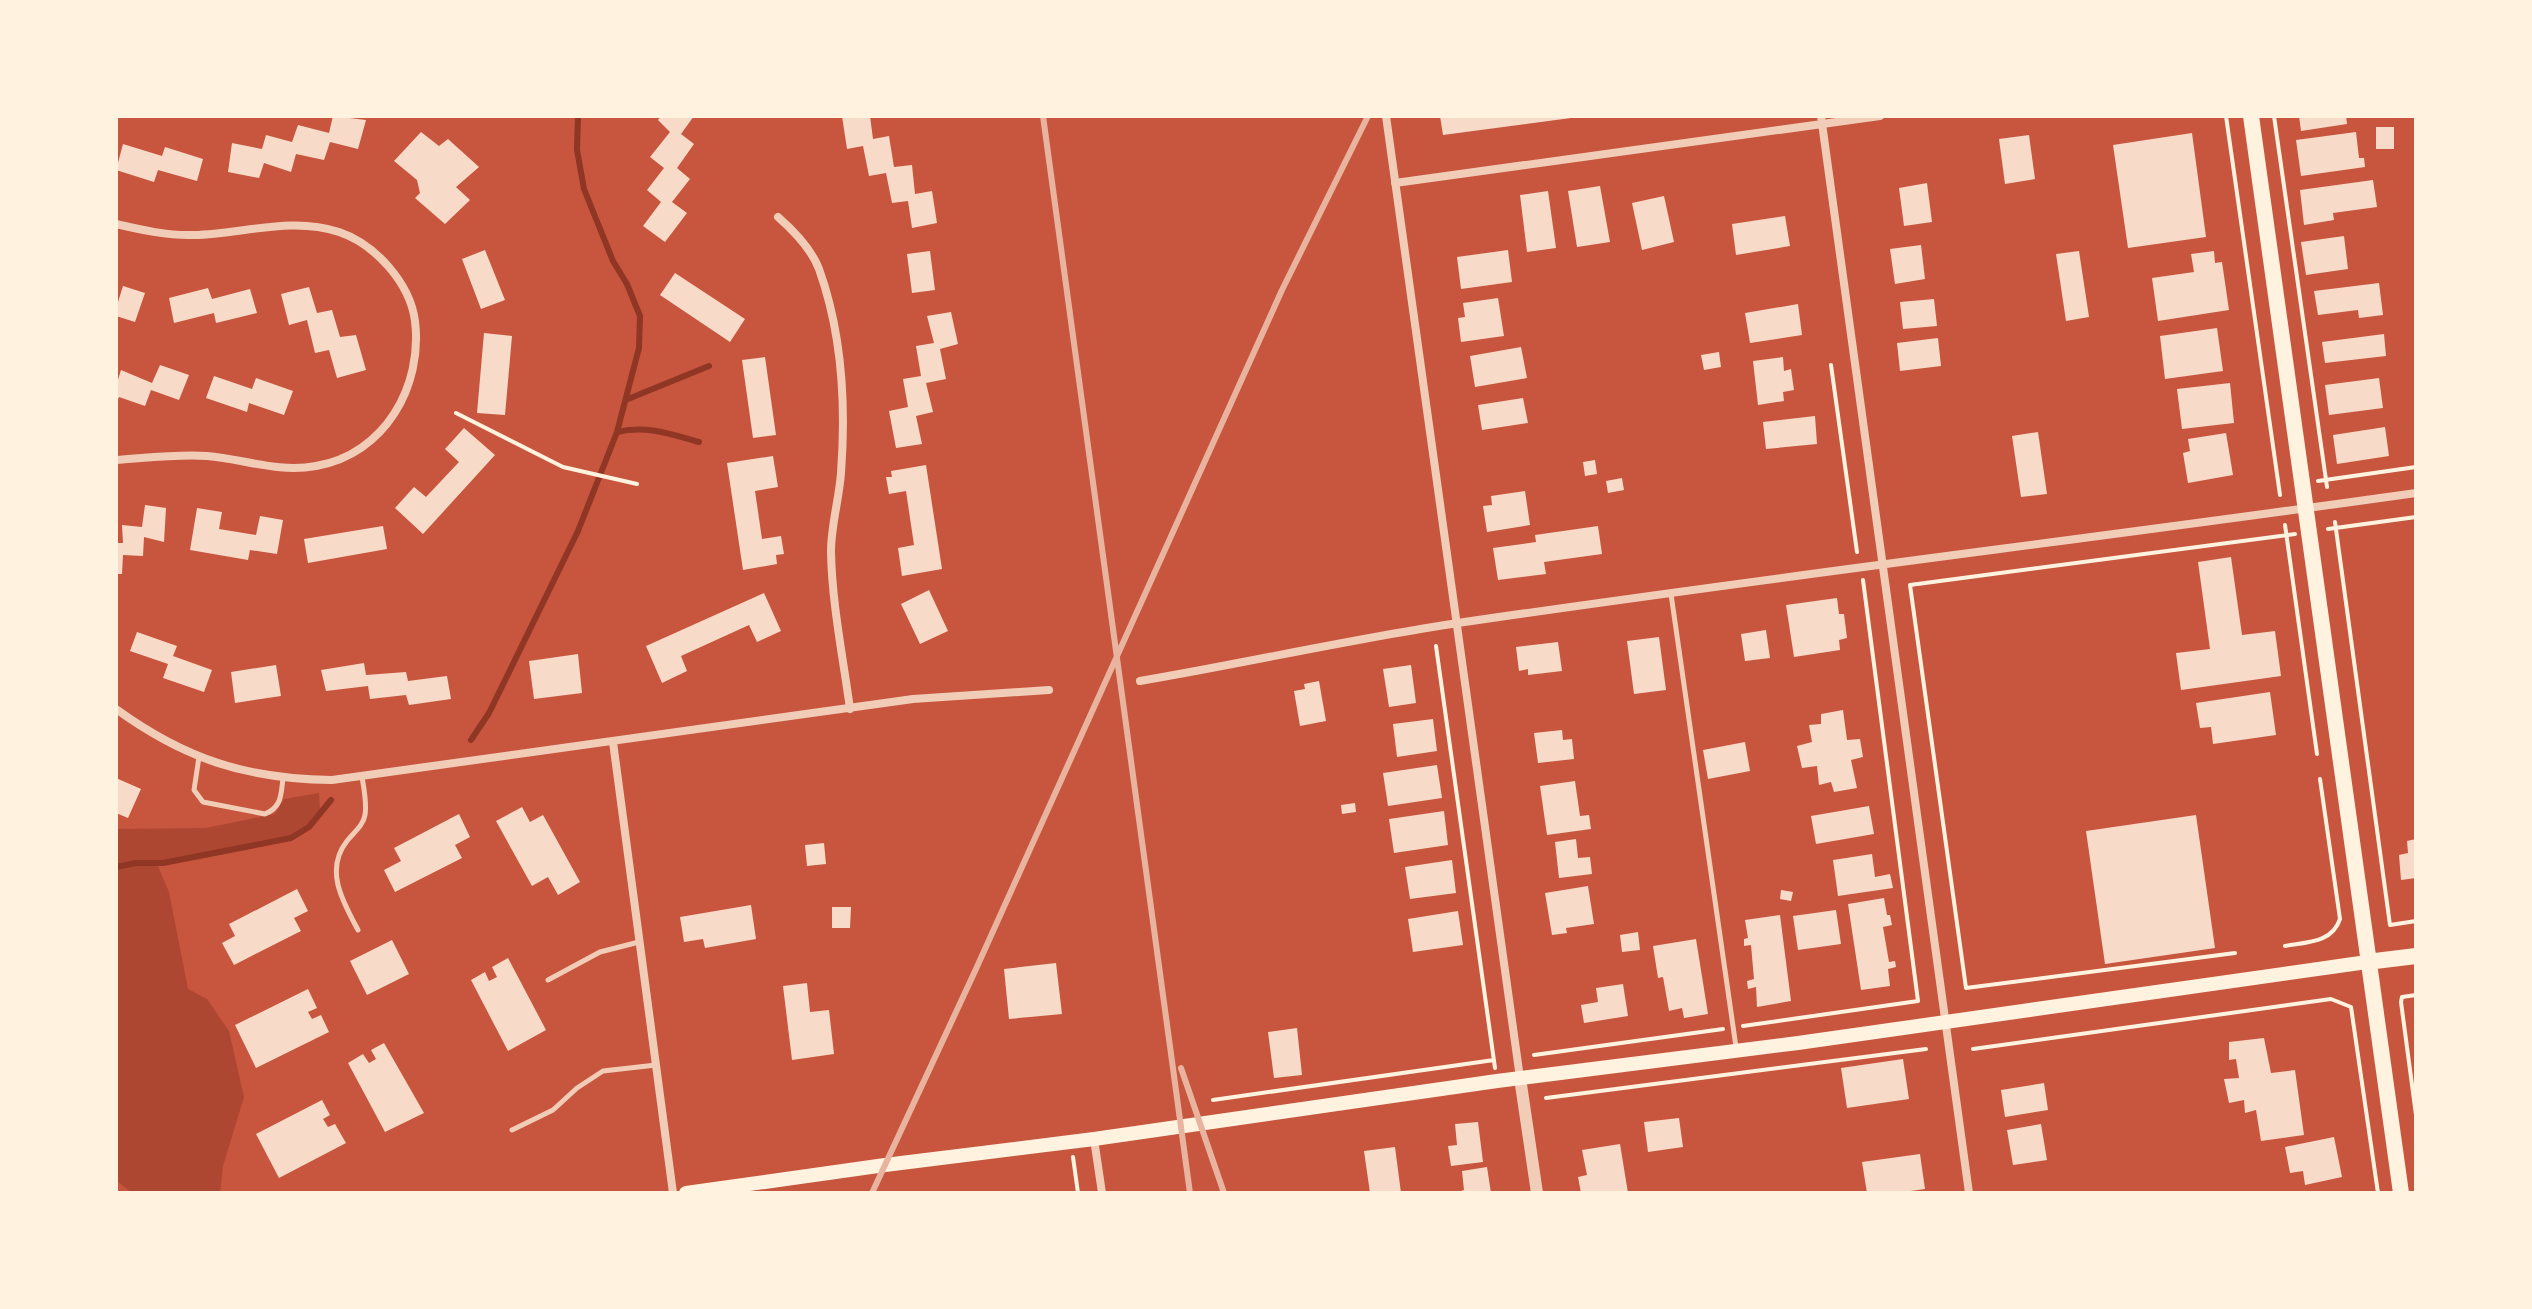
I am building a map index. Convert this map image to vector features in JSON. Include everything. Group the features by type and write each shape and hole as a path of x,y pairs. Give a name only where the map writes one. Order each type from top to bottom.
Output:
{"main road":[{"path":"2251,116 2401,1193"},
{"path":"686,1193 2416,956"}],"street":[{"path":"1386,116 1537,1193"},
{"path":"1395,183 1822,119 1880,116"},
{"path":"1822,119 1969,1193"},
{"path":"778,217 802,241 819,268 840,362 843,396 841,476 831,548 835,604 850,709"},
{"path":"116,224 158,233 193,235 284,225 313,225 342,233 368,248 391,270 407,292 414,317 417,347 414,373 403,401 388,424 367,443 342,458 317,466 289,469 208,456 116,460"},
{"path":"1140,681 1456,623 2416,493"},
{"path":"116,709 165,741 199,757 242,771 283,778 332,780 913,699 1049,690"},
{"path":"613,742 673,1193"},
{"path":"1094,1139 1102,1193"}],"lane":[{"path":"1670,593 1736,1051"},
{"path":"199,757 194,790 203,802 265,814 280,801 283,778"},
{"path":"358,930 341,899 337,866 339,853 365,816 362,776"},
{"path":"548,980 600,952 639,942"},
{"path":"512,1130 553,1110 577,1088 603,1071 656,1065"}],"path":[{"path":"2226,116 2280,495"},
{"path":"2274,116 2327,487"},
{"path":"1831,365 1857,552"},
{"path":"456,413 563,467 637,484"},
{"path":"2318,481 2416,467"},
{"path":"2328,529 2416,517"},
{"path":"2335,522 2390,925 2416,921"},
{"path":"2285,525 2317,754"},
{"path":"2235,953 1966,988 1910,585 2295,534"},
{"path":"1863,580 1918,1001"},
{"path":"1436,646 1495,1068"},
{"path":"2285,946 2323,940 2331,934 2340,919 2320,779"},
{"path":"2416,995 2402,997 2401,1002 2416,1115"},
{"path":"1973,1049 2331,999 2351,1007 2378,1193"},
{"path":"1546,1098 1926,1049"},
{"path":"1213,1100 1494,1060"},
{"path":"1073,1157 1078,1193"}],"shaded area":[{"path":"319,793 320,812 309,827 291,838 157,864 169,892 188,989 207,999 229,1031 244,1097 223,1166 220,1193 132,1193 116,1180 116,829 206,828 275,814 284,799"}],"building":[{"path":"333,116 366,120 358,149 330,142 324,160 296,154 291,172 264,163 259,178 228,172 232,143 262,149 266,135 292,142 298,125 329,133"},
{"path":"661,116 694,116 681,134 694,144 677,168 690,179 672,202 687,213 665,242 643,226 661,202 647,190 664,168 650,157 670,132 658,120"},
{"path":"842,116 870,116 873,139 889,136 894,167 912,165 915,194 932,191 937,223 912,228 908,201 892,203 886,173 869,176 863,146 847,149"},
{"path":"1440,116 1571,116 1571,118 1443,135"},
{"path":"2299,116 2346,116 2347,124 2301,131"},
{"path":"2376,127 2394,127 2394,149 2376,149"},
{"path":"421,132 439,146 448,139 479,167 456,187 470,200 445,224 415,198 420,193 417,180 394,161"},
{"path":"2356,132 2359,158 2364,158 2365,167 2301,176 2296,140"},
{"path":"2192,133 2206,237 2128,248 2113,145"},
{"path":"2029,135 2035,179 2005,184 1999,139"},
{"path":"123,144 162,156 165,147 203,159 197,181 158,170 154,182 116,170"},
{"path":"2373,180 2377,207 2333,213 2334,220 2304,225 2300,190"},
{"path":"1927,183 1932,222 1904,226 1899,188"},
{"path":"1600,186 1610,242 1577,247 1568,191"},
{"path":"1548,191 1556,248 1527,252 1520,195"},
{"path":"1664,196 1674,242 1642,250 1632,203"},
{"path":"1785,216 1790,246 1736,255 1732,224"},
{"path":"2344,236 2348,269 2306,275 2301,242"},
{"path":"1921,245 1925,279 1895,284 1890,249"},
{"path":"485,250 505,300 481,309 462,259"},
{"path":"1508,250 1512,282 1461,289 1457,257"},
{"path":"930,251 935,290 912,293 907,254"},
{"path":"2079,251 2089,317 2066,321 2056,254"},
{"path":"2214,251 2215,263 2222,262 2229,310 2158,321 2152,278 2194,272 2191,254"},
{"path":"675,273 745,319 730,342 660,295"},
{"path":"2379,283 2383,315 2359,318 2358,310 2318,315 2314,291"},
{"path":"123,286 145,293 135,322 116,316 116,301"},
{"path":"309,287 317,313 332,310 340,337 356,335 366,370 337,378 329,350 315,353 307,320 289,325 281,294"},
{"path":"208,288 212,299 250,289 257,313 216,323 214,313 174,323 169,298"},
{"path":"1498,298 1504,336 1461,342 1458,318 1465,317 1463,303"},
{"path":"1934,299 1937,326 1903,329 1900,302"},
{"path":"1798,304 1802,335 1750,343 1745,313"},
{"path":"951,312 958,344 940,349 946,379 926,383 933,412 916,416 922,444 896,448 889,411 908,407 903,379 921,376 916,346 934,343 927,316"},
{"path":"2217,328 2223,371 2165,379 2160,336"},
{"path":"484,333 512,336 505,415 477,413"},
{"path":"2384,334 2386,356 2325,363 2322,342"},
{"path":"1938,338 1941,366 1900,371 1897,343"},
{"path":"1521,347 1527,378 1475,387 1470,356"},
{"path":"1719,352 1721,367 1704,370 1701,355"},
{"path":"765,357 776,435 753,438 742,360"},
{"path":"1783,357 1784,371 1791,369 1794,390 1783,392 1784,401 1758,405 1753,361"},
{"path":"160,365 189,375 179,400 151,390 145,406 119,397 116,405 116,386 121,370 152,383"},
{"path":"214,376 252,389 256,378 293,391 284,415 249,403 247,412 206,398"},
{"path":"2379,378 2383,408 2329,415 2325,385"},
{"path":"2230,383 2234,423 2182,429 2177,389"},
{"path":"1523,398 1528,423 1482,430 1478,405"},
{"path":"1815,416 1817,444 1766,449 1763,422"},
{"path":"2385,427 2389,456 2337,464 2333,435"},
{"path":"464,428 495,455 423,534 395,508 414,487 426,497 459,462 445,449"},
{"path":"2038,432 2047,494 2021,497 2012,436"},
{"path":"2226,433 2233,475 2188,483 2183,453 2190,451 2188,439"},
{"path":"773,456 778,487 755,491 762,539 781,536 784,554 776,555 777,564 743,570 727,463"},
{"path":"1595,460 1597,474 1585,476 1583,462"},
{"path":"926,465 942,569 902,576 898,548 914,545 906,491 889,494 886,477 892,477 891,471"},
{"path":"1622,478 1624,490 1608,493 1606,481"},
{"path":"1525,491 1530,525 1487,532 1483,506 1492,505 1491,496"},
{"path":"145,505 166,508 164,542 144,537 143,556 123,555 122,574 116,574 116,543 123,543 122,525 142,527"},
{"path":"197,508 222,512 219,529 256,535 260,516 283,520 277,554 250,550 248,560 190,550"},
{"path":"383,526 387,549 308,563 304,539"},
{"path":"1598,526 1602,554 1544,562 1546,574 1498,580 1493,548 1536,542 1535,535"},
{"path":"2231,557 2242,635 2275,631 2281,676 2181,690 2176,653 2210,649 2198,562"},
{"path":"929,590 948,631 920,644 901,604"},
{"path":"764,593 781,631 757,642 749,625 681,656 687,671 662,683 646,646"},
{"path":"1837,598 1839,614 1844,614 1847,638 1839,640 1840,650 1794,657 1786,605"},
{"path":"1766,630 1770,658 1745,661 1741,634"},
{"path":"137,632 177,646 173,656 212,670 204,692 163,678 168,664 130,651"},
{"path":"1659,637 1666,690 1634,694 1627,641"},
{"path":"1558,642 1562,671 1528,675 1528,669 1519,671 1516,647"},
{"path":"578,654 582,693 534,699 529,661"},
{"path":"364,663 366,675 406,672 408,681 447,676 451,699 409,705 406,695 370,699 368,686 326,691 321,670"},
{"path":"276,665 281,696 235,703 231,672"},
{"path":"1411,665 1416,703 1389,707 1383,669"},
{"path":"1319,681 1326,721 1300,726 1294,691 1305,689 1304,684"},
{"path":"2270,692 2276,735 2213,744 2211,727 2200,728 2196,703"},
{"path":"1843,710 1847,740 1860,739 1863,757 1851,760 1857,788 1834,792 1831,782 1819,785 1817,766 1802,768 1797,746 1812,742 1809,725 1821,724 1821,714"},
{"path":"1433,719 1437,751 1397,757 1393,724"},
{"path":"1562,730 1563,740 1572,739 1574,759 1538,763 1534,733"},
{"path":"1745,742 1750,771 1708,779 1703,750"},
{"path":"1437,765 1442,798 1388,806 1383,773"},
{"path":"116,778 141,789 128,818 116,813"},
{"path":"1575,781 1580,816 1589,815 1591,829 1547,835 1540,786"},
{"path":"1355,803 1356,812 1342,814 1341,805"},
{"path":"1869,806 1874,834 1816,844 1811,816"},
{"path":"522,807 530,822 543,815 580,882 558,895 548,877 532,886 496,821"},
{"path":"1444,811 1448,845 1394,853 1389,819"},
{"path":"459,814 470,837 455,845 462,858 395,892 384,870 401,861 394,848"},
{"path":"2196,815 2215,948 2105,964 2086,831"},
{"path":"1576,839 1578,858 1590,857 1592,874 1559,878 1555,842"},
{"path":"2416,839 2416,878 2401,880 2399,855 2408,853 2407,841"},
{"path":"824,843 826,864 807,866 805,845"},
{"path":"1872,854 1875,877 1890,874 1893,888 1838,896 1833,860"},
{"path":"1452,860 1456,893 1410,899 1405,867"},
{"path":"1588,886 1594,924 1566,928 1567,933 1552,935 1545,893"},
{"path":"297,889 308,911 294,918 301,931 234,965 222,943 235,936 229,924"},
{"path":"1781,890 1793,892 1791,901 1780,899"},
{"path":"1884,898 1892,925 1883,927 1889,962 1895,961 1896,967 1888,969 1890,986 1861,990 1848,904"},
{"path":"751,905 756,939 705,948 703,939 684,942 680,917"},
{"path":"832,907 851,907 850,928 832,928"},
{"path":"1836,910 1841,944 1798,950 1793,916"},
{"path":"1458,911 1463,945 1413,952 1408,919"},
{"path":"1780,915 1791,1001 1757,1007 1756,987 1748,989 1747,981 1754,979 1751,945 1744,946 1744,939 1748,938 1745,920"},
{"path":"1638,932 1640,950 1622,952 1620,935"},
{"path":"1696,939 1708,1014 1684,1018 1682,1008 1669,1011 1663,977 1658,978 1653,946"},
{"path":"392,940 409,974 367,995 350,961"},
{"path":"508,958 546,1030 508,1051 471,980 485,972 489,981 497,977 492,967"},
{"path":"1056,963 1062,1014 1009,1019 1004,969"},
{"path":"807,983 810,1012 829,1010 834,1054 792,1060 783,986"},
{"path":"1623,984 1628,1016 1584,1023 1581,1005 1598,1002 1596,988"},
{"path":"308,989 317,1008 308,1012 312,1019 321,1015 329,1032 256,1068 235,1025"},
{"path":"1297,1028 1302,1075 1274,1078 1268,1032"},
{"path":"2264,1038 2271,1073 2295,1070 2304,1135 2261,1141 2256,1110 2245,1113 2244,1100 2229,1103 2224,1079 2239,1078 2236,1059 2229,1060 2229,1042"},
{"path":"384,1043 424,1113 385,1132 348,1063 363,1054 369,1063 376,1059 371,1050"},
{"path":"1903,1059 1909,1099 1847,1108 1841,1068"},
{"path":"2044,1083 2048,1110 2005,1117 2001,1090"},
{"path":"322,1100 330,1115 323,1119 328,1127 335,1124 346,1143 279,1178 256,1134"},
{"path":"1679,1118 1683,1147 1648,1152 1644,1122"},
{"path":"1478,1122 1483,1162 1451,1166 1448,1146 1457,1145 1455,1124"},
{"path":"2041,1124 2047,1160 2013,1165 2007,1130"},
{"path":"2334,1137 2342,1177 2305,1185 2303,1171 2290,1173 2285,1147"},
{"path":"1620,1144 1628,1193 1581,1193 1578,1177 1587,1175 1582,1150"},
{"path":"1395,1147 1401,1193 1370,1193 1364,1151"},
{"path":"1920,1154 1925,1189 1867,1193 1862,1162"},
{"path":"1487,1167 1491,1193 1455,1193 1464,1190 1462,1171"}],"waterway":[{"path":"471,740 489,713 578,531 617,432 639,348 640,316 627,284 613,261 584,189 577,150 578,116"},
{"path":"628,399 709,366"},
{"path":"617,432 648,430 699,442"},
{"path":"116,867 163,863 291,838 309,827 331,800"}],"railway":[{"path":"1043,116 1190,1193"},
{"path":"872,1193 1282,290 1368,116"},
{"path":"1181,1068 1224,1193"}]}
